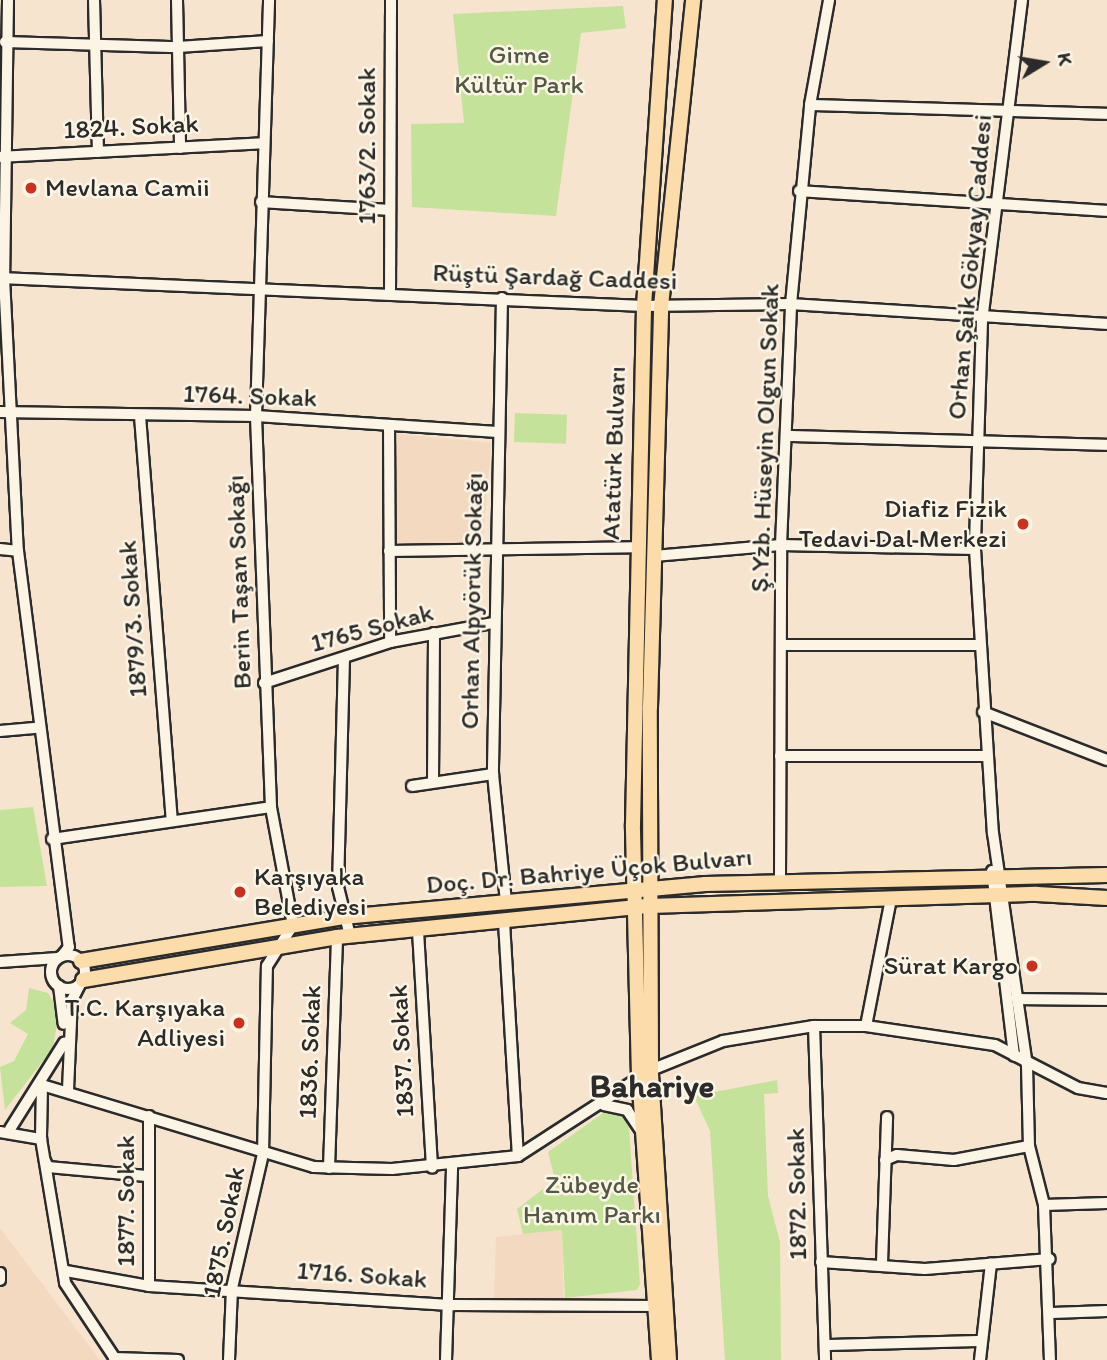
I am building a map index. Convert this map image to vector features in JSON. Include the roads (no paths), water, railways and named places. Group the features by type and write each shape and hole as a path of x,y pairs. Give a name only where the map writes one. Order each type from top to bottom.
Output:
{"main road":[{"name":"Atatürk Bulvarı","path":"642,891 635,547 644,306 665,0"},
{"name":"Atatürk Bulvarı","path":"642,891 662,306 693,0"},
{"name":"Doç. Dr. Bahriye Üçok Bulvarı","path":"79,959 342,917 780,879 996,879 1107,874"},
{"path":"642,891 645,1073 669,1360"},
{"name":"Doç. Dr. Bahriye Üçok Bulvarı","path":"81,982 344,936 418,931 642,907 998,897 1107,898"},
{"path":"645,1073 642,1133 659,1360"}],"street":[{"path":"8,0 1,157 6,412 37,728 69,947 51,973 59,986 66,1089"},
{"path":"94,0 98,152"},
{"path":"177,0 180,148"},
{"name":"Berin Taşan Sokağı","path":"269,0 256,416 264,683 271,807 293,925"},
{"name":"1763/2. Sokak","path":"390,293 391,0"},
{"name":"Ş.Yzb. Hüseyin Olgun Sokak","path":"780,879 783,645 781,545 788,436 791,304 799,191 810,105 829,0"},
{"name":"Orhan Şaik Gökyay Caddesi","path":"1014,1056 977,645 975,549 982,321 1006,109 1022,0"},
{"path":"5,43 178,47 268,41"},
{"path":"810,105 1107,114"},
{"name":"1824. Sokak","path":"1,157 264,143"},
{"path":"799,191 997,207 1107,211"},
{"path":"261,202 390,210"},
{"name":"Rüştü Şardağ Caddesi","path":"2,278 258,287 644,306 791,304 982,321 1107,324"},
{"name":"Orhan Alpyörük Sokağı","path":"502,298 493,623 493,774 506,903"},
{"name":"1764. Sokak","path":"6,412 256,416 497,432"},
{"name":"1879/3. Sokak","path":"140,415 172,820"},
{"path":"388,425 390,642"},
{"path":"788,436 1107,445"},
{"path":"654,556 781,545 975,549"},
{"path":"389,551 495,552 635,547"},
{"path":"0,549 18,551"},
{"name":"1765 Sokak","path":"264,683 390,642 493,623"},
{"path":"433,781 434,633"},
{"path":"783,645 977,645"},
{"path":"344,658 344,936"},
{"path":"983,712 1107,760"},
{"path":"0,731 37,728"},
{"path":"780,756 987,756"},
{"path":"412,786 493,774"},
{"path":"52,839 271,807"},
{"path":"52,839 79,959 81,982 72,1000 66,1089"},
{"name":"Orhan Şaik Gökyay Caddesi","path":"998,897 1027,1065 1029,1146 1044,1205 1050,1259 1051,1360"},
{"path":"866,1026 891,900"},
{"path":"504,922 518,1156"},
{"path":"263,1154 267,967 293,925"},
{"name":"1837. Sokak","path":"418,931 432,1168"},
{"name":"1836. Sokak","path":"329,1168 344,936"},
{"path":"0,962 60,957 79,959"},
{"path":"59,986 81,982"},
{"path":"1017,999 1107,1000"},
{"path":"42,1085 66,1089 263,1154 329,1168 432,1168 518,1156 601,1105 645,1073 723,1041 814,1026 866,1026 995,1045 1027,1065 1107,1093"},
{"name":"1872. Sokak","path":"814,1026 825,1360"},
{"path":"41,1139 5,1130 42,1085 64,1043"},
{"path":"42,1085 41,1139 66,1271 65,1283 115,1359 178,1360"},
{"path":"601,1105 627,1110 642,1133"},
{"name":"1877. Sokak","path":"149,1116 146,1176 149,1286"},
{"path":"882,1263 887,1117"},
{"path":"885,1160 897,1155 954,1160 1029,1146"},
{"name":"1875. Sokak","path":"229,1360 232,1288 263,1154"},
{"path":"44,1161 48,1167 146,1176"},
{"path":"446,1360 453,1305 452,1166"},
{"path":"1044,1205 1107,1203"},
{"path":"821,1262 882,1263 925,1269 1050,1259"},
{"path":"980,1360 991,1264"},
{"name":"1716. Sokak","path":"66,1271 149,1286 232,1288 453,1305 656,1306"},
{"path":"1052,1313 1107,1311"},
{"path":"825,1345 982,1341"}],"place":[{"name":"Mevlana Camii","path":"31,188"},
{"name":"Diafiz Fizik Tedavi Dal Merkezi","path":"1023,524"},
{"name":"Karşıyaka Belediyesi","path":"240,892"},
{"name":"Sürat Kargo","path":"1032,966"},
{"name":"T.C. Karşıyaka Adliyesi","path":"239,1023"}],"district":[{"name":"Bahariye","path":"652,1086"}],"park label":[{"name":"Girne Kültür Park","path":"519,70"},
{"name":"Zübeyde Hanım Parkı","path":"592,1200"}]}
